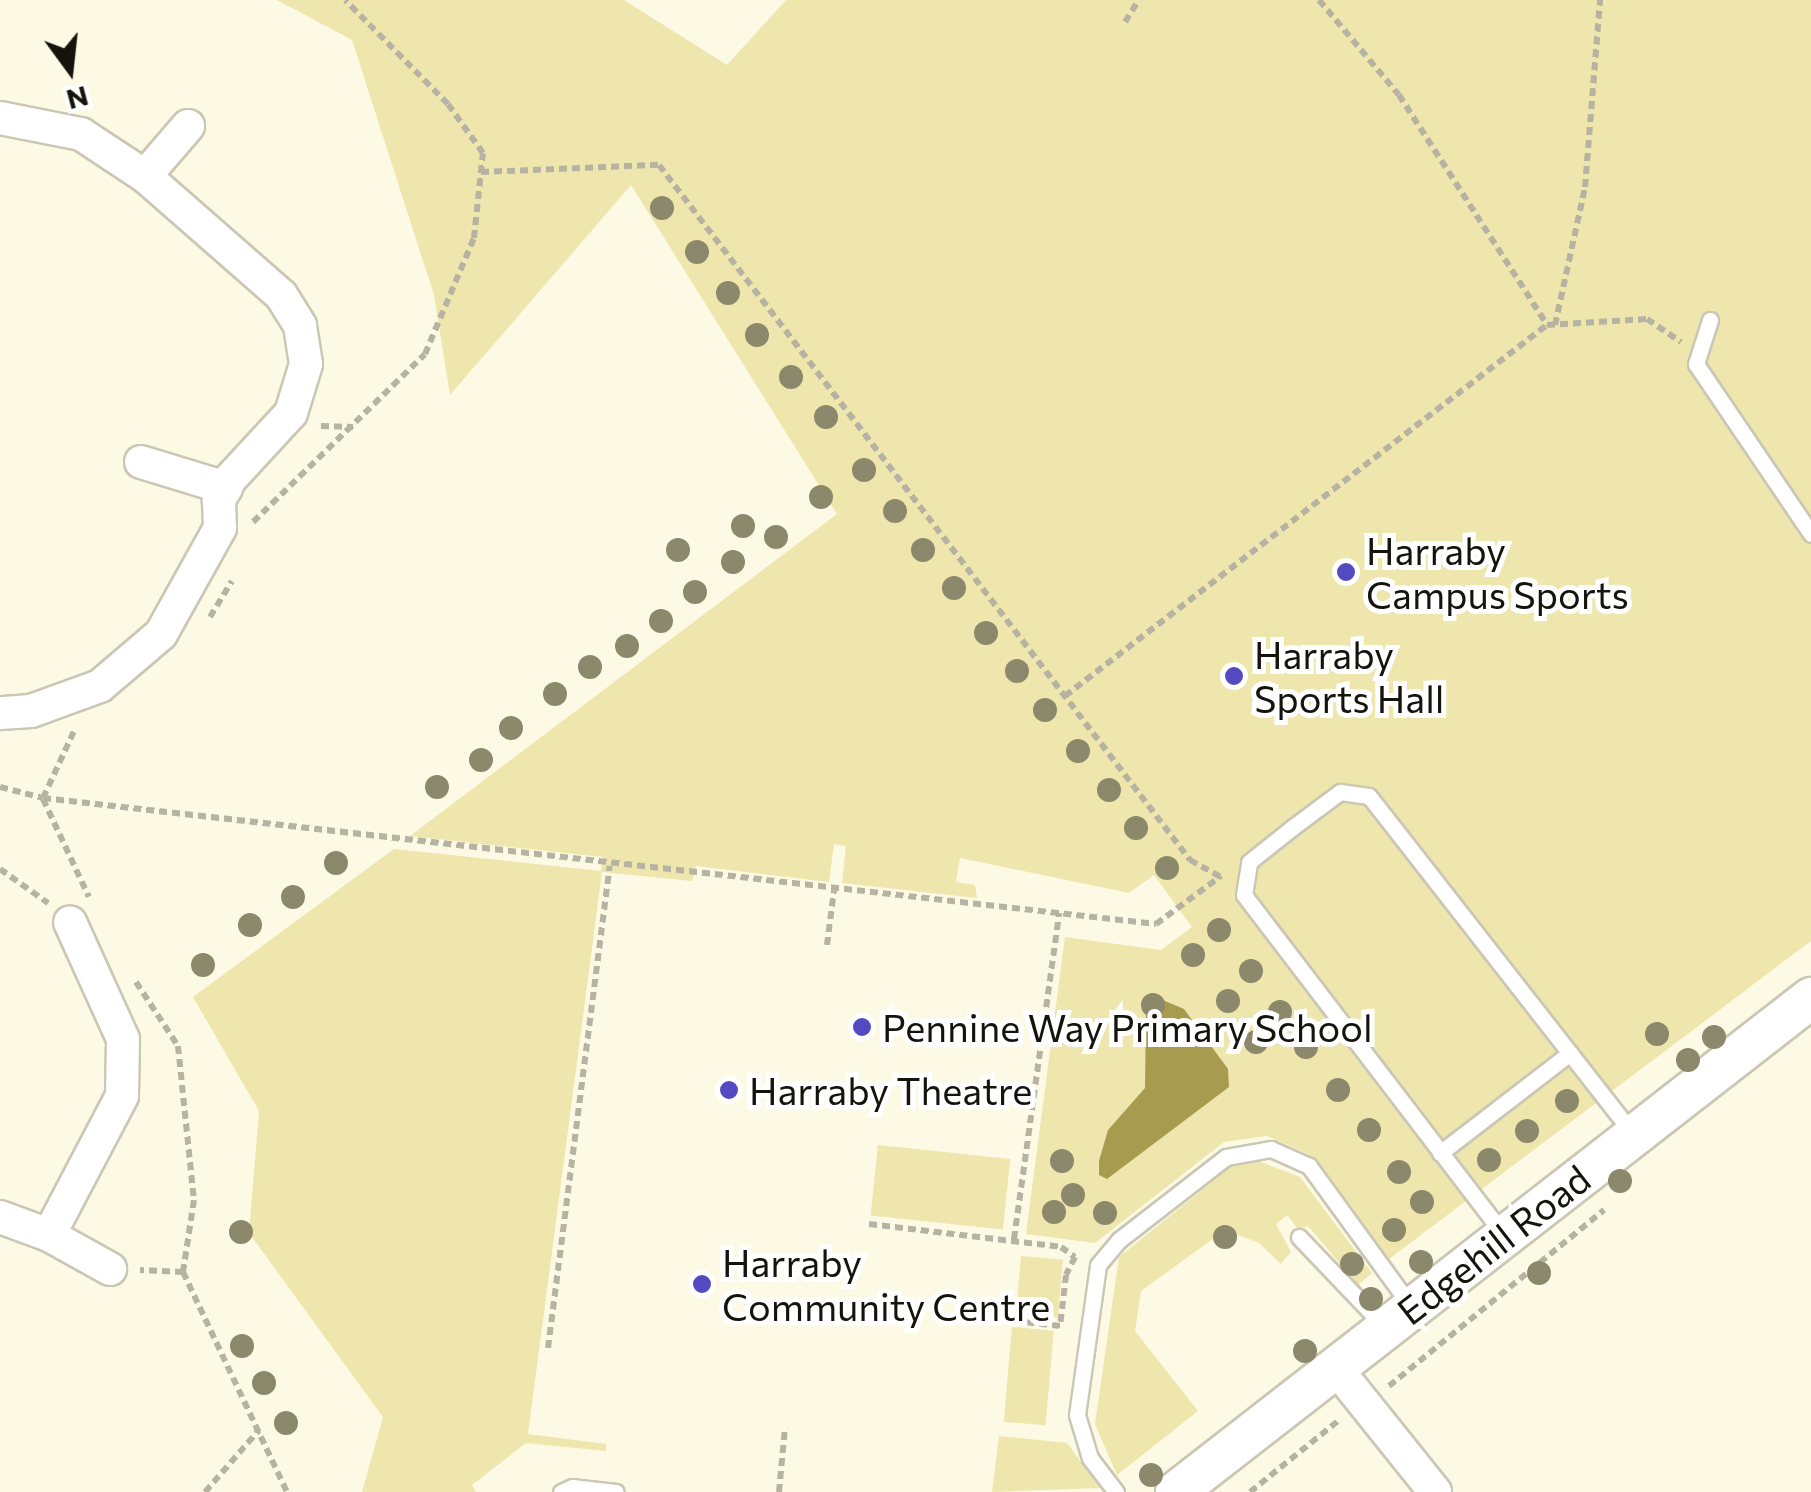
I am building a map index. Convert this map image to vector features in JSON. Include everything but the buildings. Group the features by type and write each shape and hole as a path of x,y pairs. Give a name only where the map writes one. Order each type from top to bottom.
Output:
{"street":[{"path":"0,118 81,134 145,176 280,295 305,342 304,383 291,413 226,488 220,528 161,634 100,686 31,711 0,714"},
{"path":"145,176 188,126"},
{"path":"141,462 226,488"},
{"path":"50,1236 122,1096 123,1039 70,922"},
{"name":"Edgehill Road","path":"1176,1492 1811,998"},
{"path":"0,1217 50,1236 110,1268"},
{"path":"1336,1367 1434,1492"}],"lane":[{"path":"1710,320 1696,364 1811,534"},
{"path":"1504,1235 1251,908 1243,879 1249,862 1340,792 1369,796 1633,1136"},
{"path":"1440,1153 1570,1053"},
{"path":"1116,1492 1090,1458 1077,1415 1098,1265 1120,1240 1226,1157 1271,1149 1310,1166 1399,1318"},
{"path":"1299,1237 1399,1318"},
{"path":"561,1492 572,1487 616,1492"}],"path":[{"path":"1124,22 1139,0"},
{"path":"1320,0 1399,95 1551,325"},
{"path":"1551,325 1585,187 1600,0"},
{"path":"481,172 659,165 1190,860 1221,876 1251,908"},
{"path":"1065,696 1551,325 1647,319 1699,354"},
{"path":"43,798 610,866 1156,924 1221,876"},
{"path":"548,1348 610,866"},
{"path":"0,869 70,922"},
{"path":"827,946 834,890"},
{"path":"1014,1238 1059,913"},
{"name":"Edgehill Road","path":"1250,1492 1362,1400 1391,1385 1613,1203"},
{"path":"869,1224 1014,1238 1062,1247 1075,1257 1066,1275 1062,1327 1013,1320"},
{"path":"183,1272 287,1492"},
{"path":"778,1492 784,1428"},
{"path":"205,1492 258,1430"}],"shaded area":[{"name":"Harraby Campus Sports","path":"277,0 624,0 727,65 786,0 1811,0 1811,941 1389,1259 1310,1155 1267,1136 1224,1142 1095,1243 1026,1234 1065,937 1161,950 1192,927 1154,875 1129,893 960,858 956,882 975,885 977,898 842,883 846,846 834,844 829,882 696,866 692,881 602,872 528,1434 606,1444 606,1451 526,1443 472,1485 476,1492 362,1492 383,1417 249,1233 259,1111 193,997 394,849 601,871 603,857 410,836 837,514 631,185 450,395 434,295 352,40"},
{"path":"1158,998 1184,1009 1228,1069 1229,1087 1107,1179 1099,1175 1099,1161 1108,1130 1145,1088 1146,1007"},
{"path":"878,1145 1010,1159 1003,1230 871,1216"},
{"path":"1256,1160 1300,1177 1372,1273 1358,1285 1308,1226 1298,1229 1287,1215 1276,1224 1291,1252 1281,1264 1259,1243 1225,1230 1141,1291 1135,1331 1198,1411 1117,1475 1095,1424 1119,1257 1233,1165"},
{"path":"1021,1256 1063,1260 1058,1317 1016,1314"},
{"path":"1012,1327 1054,1331 1046,1425 1004,1422"},
{"path":"999,1436 1067,1443 1100,1488 992,1492"}],"place":[{"name":"Harraby Campus Sports","path":"1346,572"},
{"name":"Harraby Sports Hall","path":"1234,676"},
{"name":"Pennine Way Primary School","path":"862,1027"},
{"name":"Harraby Theatre","path":"729,1090"},
{"name":"Harraby Community Centre","path":"702,1284"}]}
